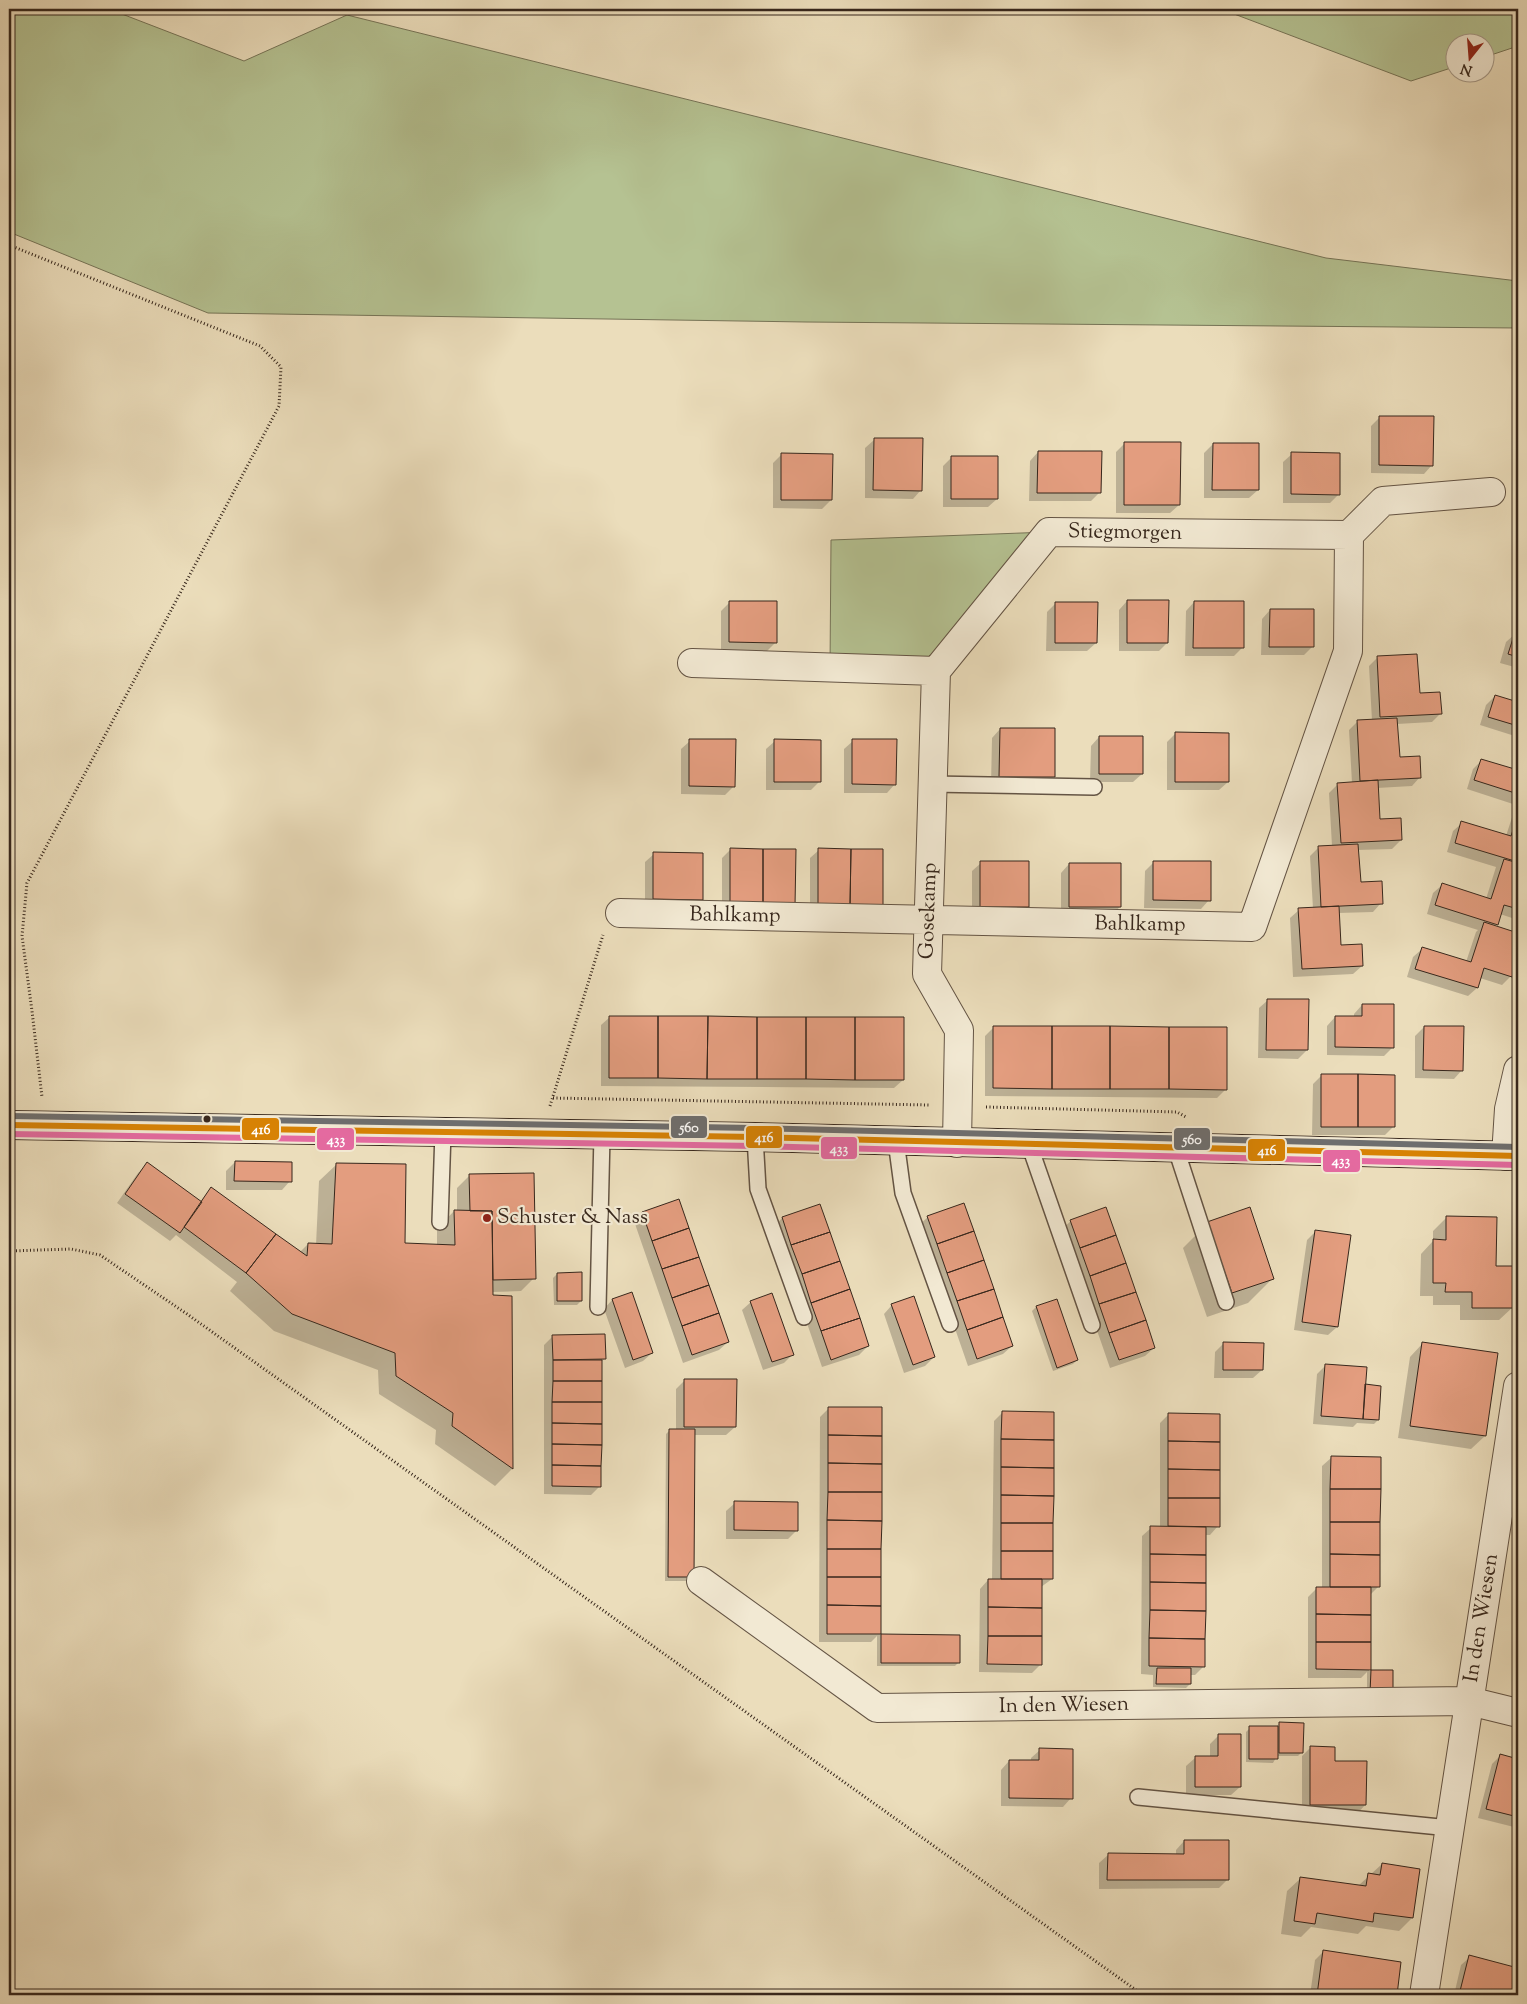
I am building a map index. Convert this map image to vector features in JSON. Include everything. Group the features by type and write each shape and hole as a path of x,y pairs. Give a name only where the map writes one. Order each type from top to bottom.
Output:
{"street":[{"path":"1348,535 1383,501 1491,492"},
{"name":"Stiegmorgen","path":"936,671 1049,532 1348,535"},
{"name":"Bahlkamp","path":"620,913 1252,927 1348,651 1348,535"},
{"path":"692,663 936,671"},
{"name":"Gosekamp","path":"936,671 931,784 930,921 927,974 959,1030 958,1143"},
{"path":"9,1126 45,1125 540,1135 755,1137 958,1143 1175,1146 1512,1156 1509,1109 1518,1070"},
{"name":"In den Wiesen","path":"1424,1995 1518,1386"},
{"name":"In den Wiesen","path":"701,1581 877,1708 1469,1701 1518,1713"}],"lane":[{"path":"931,784 1094,787"},
{"path":"440,1222 443,1132"},
{"path":"598,1307 602,1135"},
{"path":"755,1137 758,1189 804,1317"},
{"path":"896,1141 903,1193 950,1324"},
{"path":"1029,1144 1092,1325"},
{"path":"1175,1146 1226,1302"},
{"path":"1138,1797 1450,1828"}],"path":[{"path":"9,245 260,346 281,367 278,406 27,883 22,936 45,1125"},
{"path":"540,1135 607,921 620,913"},
{"path":"553,1098 1177,1112 1192,1121"},
{"path":"9,1251 71,1249 100,1255 188,1314 1143,1995"}],"green space":[{"path":"9,9 109,9 244,61 347,15 1326,258 1518,281 1518,328 806,322 208,313 9,232"},
{"path":"1221,9 1518,9 1518,46 1494,54 1494,32 1444,32 1444,70 1411,81"},
{"path":"1049,532 936,671 830,668 831,540"}],"building":[{"path":"1379,416 1434,416 1433,466 1379,465"},
{"path":"874,438 923,438 922,491 873,490"},
{"path":"1124,442 1181,442 1180,505 1124,505"},
{"path":"1213,443 1259,443 1259,490 1212,490"},
{"path":"1038,451 1102,451 1101,493 1037,493"},
{"path":"1291,452 1340,453 1340,495 1291,494"},
{"path":"781,453 833,454 832,500 781,500"},
{"path":"951,456 998,456 998,499 951,499"},
{"path":"1127,600 1169,600 1168,643 1127,643"},
{"path":"729,601 777,601 777,643 729,642"},
{"path":"1194,601 1244,601 1244,648 1193,648"},
{"path":"1055,602 1098,602 1097,643 1055,643"},
{"path":"1270,609 1314,609 1314,647 1269,647"},
{"path":"1515,632 1518,633 1518,657 1508,654"},
{"path":"1417,654 1420,693 1440,692 1442,714 1380,717 1377,656"},
{"path":"1495,695 1518,702 1518,726 1488,717"},
{"path":"1397,718 1400,757 1420,756 1421,778 1360,781 1357,720"},
{"path":"1000,728 1055,728 1055,777 999,777"},
{"path":"1175,732 1229,733 1229,782 1175,782"},
{"path":"1099,736 1143,736 1143,774 1099,774"},
{"path":"689,739 736,739 735,787 689,786"},
{"path":"774,739 821,740 821,782 774,782"},
{"path":"852,739 897,739 896,785 852,784"},
{"path":"1481,759 1518,770 1518,794 1474,780"},
{"path":"1378,780 1380,819 1401,818 1402,840 1341,843 1337,783"},
{"path":"1518,814 1518,862 1455,843 1461,821 1511,836"},
{"path":"1358,844 1361,882 1382,881 1383,904 1321,907 1318,846"},
{"path":"730,848 763,849 763,906 730,906"},
{"path":"818,848 851,849 850,906 818,906"},
{"path":"763,849 796,849 795,906 763,906"},
{"path":"851,849 883,849 883,907 850,906"},
{"path":"653,852 703,853 703,900 653,899"},
{"path":"1504,859 1518,863 1518,909 1504,905 1498,925 1435,905 1442,883 1491,899"},
{"path":"980,861 1029,861 1029,907 980,907"},
{"path":"1153,861 1211,861 1211,901 1153,900"},
{"path":"1069,863 1121,863 1121,907 1069,907"},
{"path":"1339,906 1341,945 1362,944 1363,966 1302,969 1298,908"},
{"path":"1484,922 1518,933 1518,956 1512,977 1484,968 1478,988 1415,969 1422,947 1471,962"},
{"path":"1267,999 1309,999 1308,1050 1266,1050"},
{"path":"1362,1004 1394,1004 1394,1048 1335,1047 1335,1016 1362,1016"},
{"path":"609,1016 658,1016 658,1078 609,1078"},
{"path":"658,1016 708,1016 707,1079 658,1078"},
{"path":"708,1016 757,1017 757,1079 707,1079"},
{"path":"757,1017 806,1017 806,1079 757,1079"},
{"path":"806,1017 855,1017 855,1080 806,1079"},
{"path":"855,1017 904,1017 904,1080 855,1080"},
{"path":"993,1026 1052,1026 1052,1089 993,1088"},
{"path":"1052,1026 1110,1026 1110,1089 1052,1089"},
{"path":"1110,1026 1169,1027 1169,1089 1110,1089"},
{"path":"1424,1026 1464,1026 1463,1071 1423,1070"},
{"path":"1169,1027 1227,1027 1227,1090 1169,1089"},
{"path":"1321,1074 1358,1074 1358,1127 1321,1127"},
{"path":"1358,1074 1395,1075 1395,1127 1358,1127"},
{"path":"235,1161 292,1162 292,1182 234,1181"},
{"path":"147,1162 202,1202 180,1233 125,1194"},
{"path":"336,1163 406,1164 405,1243 455,1245 454,1210 492,1211 493,1295 512,1296 513,1469 452,1426 453,1413 396,1376 395,1353 292,1314 246,1273 276,1234 307,1256 308,1243 332,1244"},
{"path":"534,1173 536,1279 493,1280 492,1211 470,1211 469,1174"},
{"path":"211,1187 276,1234 246,1273 184,1227"},
{"path":"679,1199 689,1228 652,1241 642,1212"},
{"path":"964,1203 974,1231 937,1244 927,1216"},
{"path":"820,1204 830,1232 791,1245 782,1217"},
{"path":"1106,1207 1116,1235 1080,1248 1070,1220"},
{"path":"1250,1207 1274,1279 1232,1293 1207,1222"},
{"path":"1446,1216 1497,1217 1496,1266 1514,1266 1514,1308 1472,1308 1472,1292 1445,1292 1446,1283 1433,1283 1433,1239 1446,1240"},
{"path":"689,1228 699,1257 662,1269 652,1241"},
{"path":"1315,1230 1351,1235 1338,1327 1302,1322"},
{"path":"974,1231 984,1260 947,1273 937,1244"},
{"path":"830,1232 840,1261 802,1274 791,1245"},
{"path":"1116,1235 1126,1263 1090,1276 1080,1248"},
{"path":"699,1257 709,1285 672,1298 662,1269"},
{"path":"984,1260 994,1289 957,1301 947,1273"},
{"path":"840,1261 850,1289 811,1303 802,1274"},
{"path":"1126,1263 1136,1292 1099,1304 1090,1276"},
{"path":"582,1272 582,1301 557,1301 557,1273"},
{"path":"709,1285 719,1313 682,1326 672,1298"},
{"path":"850,1289 860,1318 821,1331 811,1303"},
{"path":"994,1289 1003,1317 967,1330 957,1301"},
{"path":"632,1292 653,1353 633,1360 612,1299"},
{"path":"1136,1292 1146,1320 1109,1333 1099,1304"},
{"path":"772,1293 794,1355 772,1362 750,1301"},
{"path":"914,1296 935,1357 913,1365 891,1304"},
{"path":"1057,1299 1078,1360 1057,1368 1036,1306"},
{"path":"719,1313 729,1342 692,1355 682,1326"},
{"path":"1003,1317 1013,1346 977,1359 967,1330"},
{"path":"860,1318 869,1346 831,1360 821,1331"},
{"path":"1146,1320 1155,1348 1119,1360 1109,1333"},
{"path":"605,1334 606,1359 553,1360 552,1335"},
{"path":"1223,1342 1264,1343 1263,1370 1223,1370"},
{"path":"1422,1342 1498,1353 1486,1436 1410,1426"},
{"path":"553,1360 602,1360 602,1381 553,1381"},
{"path":"1325,1364 1367,1367 1363,1419 1321,1416"},
{"path":"684,1379 737,1379 736,1427 684,1427"},
{"path":"553,1381 602,1381 602,1402 552,1402"},
{"path":"1365,1384 1381,1386 1379,1420 1363,1419"},
{"path":"552,1402 602,1402 602,1424 552,1423"},
{"path":"828,1407 882,1407 882,1436 828,1435"},
{"path":"1002,1411 1054,1412 1054,1440 1001,1439"},
{"path":"1168,1413 1220,1414 1220,1442 1168,1441"},
{"path":"552,1423 602,1424 602,1445 552,1444"},
{"path":"669,1429 695,1429 694,1577 668,1577"},
{"path":"828,1435 882,1436 882,1464 828,1463"},
{"path":"1001,1439 1054,1440 1054,1468 1001,1467"},
{"path":"1168,1441 1220,1442 1220,1470 1168,1469"},
{"path":"552,1444 602,1445 601,1466 552,1465"},
{"path":"1331,1456 1381,1457 1381,1489 1330,1489"},
{"path":"828,1463 882,1464 882,1492 828,1492"},
{"path":"552,1465 601,1466 601,1487 552,1486"},
{"path":"1001,1467 1054,1468 1054,1496 1001,1495"},
{"path":"1168,1469 1220,1470 1220,1498 1168,1498"},
{"path":"1330,1489 1381,1489 1380,1522 1330,1522"},
{"path":"828,1492 882,1492 882,1521 827,1520"},
{"path":"1001,1495 1054,1496 1053,1523 1001,1523"},
{"path":"1168,1498 1220,1498 1220,1527 1168,1526"},
{"path":"734,1501 798,1502 798,1531 734,1530"},
{"path":"827,1520 882,1521 881,1549 827,1549"},
{"path":"1330,1522 1380,1522 1380,1555 1330,1554"},
{"path":"1001,1523 1053,1523 1053,1551 1001,1551"},
{"path":"1150,1526 1206,1527 1206,1555 1150,1554"},
{"path":"827,1549 881,1549 881,1577 827,1577"},
{"path":"1001,1551 1053,1551 1053,1579 1001,1579"},
{"path":"1150,1554 1206,1555 1206,1583 1150,1582"},
{"path":"1330,1554 1380,1555 1380,1587 1330,1587"},
{"path":"827,1577 881,1577 881,1606 827,1605"},
{"path":"988,1579 1042,1579 1042,1608 988,1607"},
{"path":"1150,1582 1206,1583 1206,1611 1150,1610"},
{"path":"1316,1587 1371,1587 1371,1615 1316,1614"},
{"path":"827,1605 881,1606 881,1634 827,1634"},
{"path":"988,1607 1042,1608 1042,1636 988,1636"},
{"path":"1150,1610 1206,1611 1205,1639 1149,1638"},
{"path":"1316,1614 1371,1615 1371,1642 1316,1642"},
{"path":"881,1634 960,1635 960,1663 881,1663"},
{"path":"988,1636 1042,1636 1042,1665 987,1664"},
{"path":"1149,1638 1205,1639 1205,1667 1149,1666"},
{"path":"1316,1642 1371,1642 1371,1670 1316,1669"},
{"path":"1157,1668 1191,1668 1191,1684 1156,1684"},
{"path":"1371,1670 1393,1670 1393,1694 1370,1693"},
{"path":"1279,1722 1304,1723 1303,1753 1279,1753"},
{"path":"1249,1726 1278,1726 1278,1759 1249,1759"},
{"path":"1218,1734 1241,1734 1241,1787 1195,1787 1195,1756 1218,1756"},
{"path":"1310,1746 1335,1747 1335,1761 1367,1761 1366,1805 1310,1805"},
{"path":"1039,1748 1073,1749 1073,1799 1009,1798 1009,1760 1039,1760"},
{"path":"1500,1754 1518,1759 1518,1817 1486,1809"},
{"path":"1184,1840 1229,1840 1229,1880 1107,1880 1108,1853 1184,1854"},
{"path":"1382,1863 1420,1869 1413,1918 1374,1913 1373,1922 1317,1913 1315,1924 1294,1921 1300,1877 1366,1886 1368,1873 1380,1875"},
{"path":"1323,1950 1401,1962 1397,1995 1317,1995"},
{"path":"1469,1955 1518,1968 1512,1995 1459,1995"}],"transit line":[{"name":"560","path":"9,1116 755,1128 1518,1147"},
{"name":"416","path":"9,1125 755,1137 1518,1156"},
{"name":"433","path":"9,1134 755,1146 1518,1165"}],"place":[{"name":"Schuster & Nass","path":"487,1218"}]}
